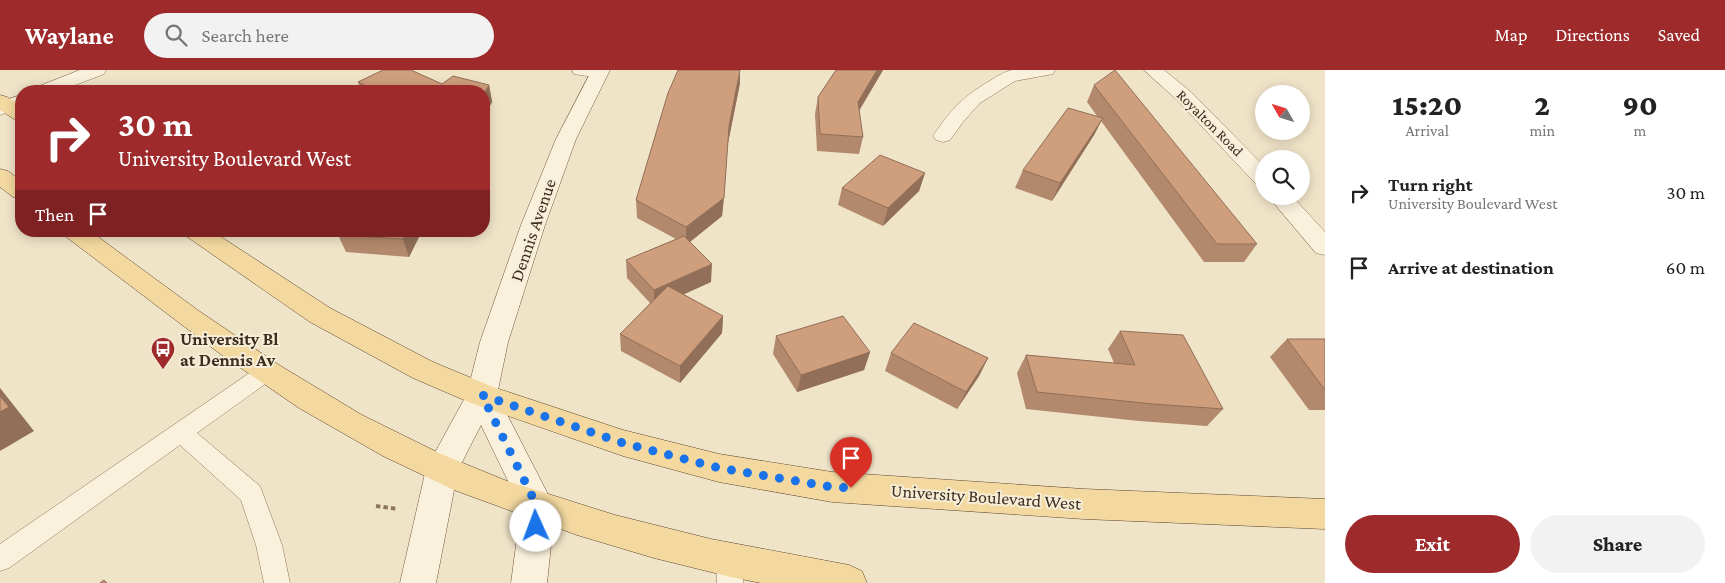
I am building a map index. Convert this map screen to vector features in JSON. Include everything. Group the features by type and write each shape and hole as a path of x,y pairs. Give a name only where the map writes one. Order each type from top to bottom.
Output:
{"main road":[{"path":"0,176 15,187"},
{"path":"82,237 187,316 326,410 394,447 442,469 538,508 692,551 729,571 849,583"},
{"name":"University Boulevard West","path":"204,237 320,315 423,370 482,395 623,443 719,468 832,487 1084,504 1325,514"}],"street":[{"path":"59,85 97,70"},
{"path":"943,136 954,118 973,100 1010,76 1046,70"},
{"name":"Royalton Road","path":"1154,70 1184,96 1255,171"},
{"name":"Dennis Avenue","path":"418,583 442,469 482,395 494,342 533,225 594,71"},
{"path":"1287,205 1325,247"},
{"path":"482,395 538,508 529,583"}],"lane":[{"path":"0,559 268,371"},
{"path":"181,432 250,494 269,545 277,583"}],"path":[{"path":"376,506 399,509"}],"building":[{"path":"383,70 411,70 442,84 453,76 489,85 364,85 358,82"},
{"path":"678,70 740,70 729,126 724,198 686,227 636,200 668,93"},
{"path":"836,70 877,70 858,102 863,137 820,134 818,97"},
{"path":"1115,70 1257,244 1217,244 1094,85"},
{"path":"1068,108 1103,118 1060,183 1023,170"},
{"path":"880,155 925,173 888,208 842,188"},
{"path":"684,236 712,264 654,290 626,260"},
{"path":"370,237 404,237 403,239"},
{"path":"668,286 723,316 680,366 620,334"},
{"path":"843,316 870,352 801,375 776,336"},
{"path":"914,323 988,358 966,392 891,353"},
{"path":"1120,331 1183,335 1223,409 1037,392 1026,355 1135,365"},
{"path":"1287,339 1325,339 1325,390"},
{"path":"0,396 9,407 0,412"}],"place":[{"name":"University Bl at Dennis Av","path":"163,370"}],"route":[{"path":"536,526 538,508 482,395 623,443 719,468 832,487 851,488"}]}
